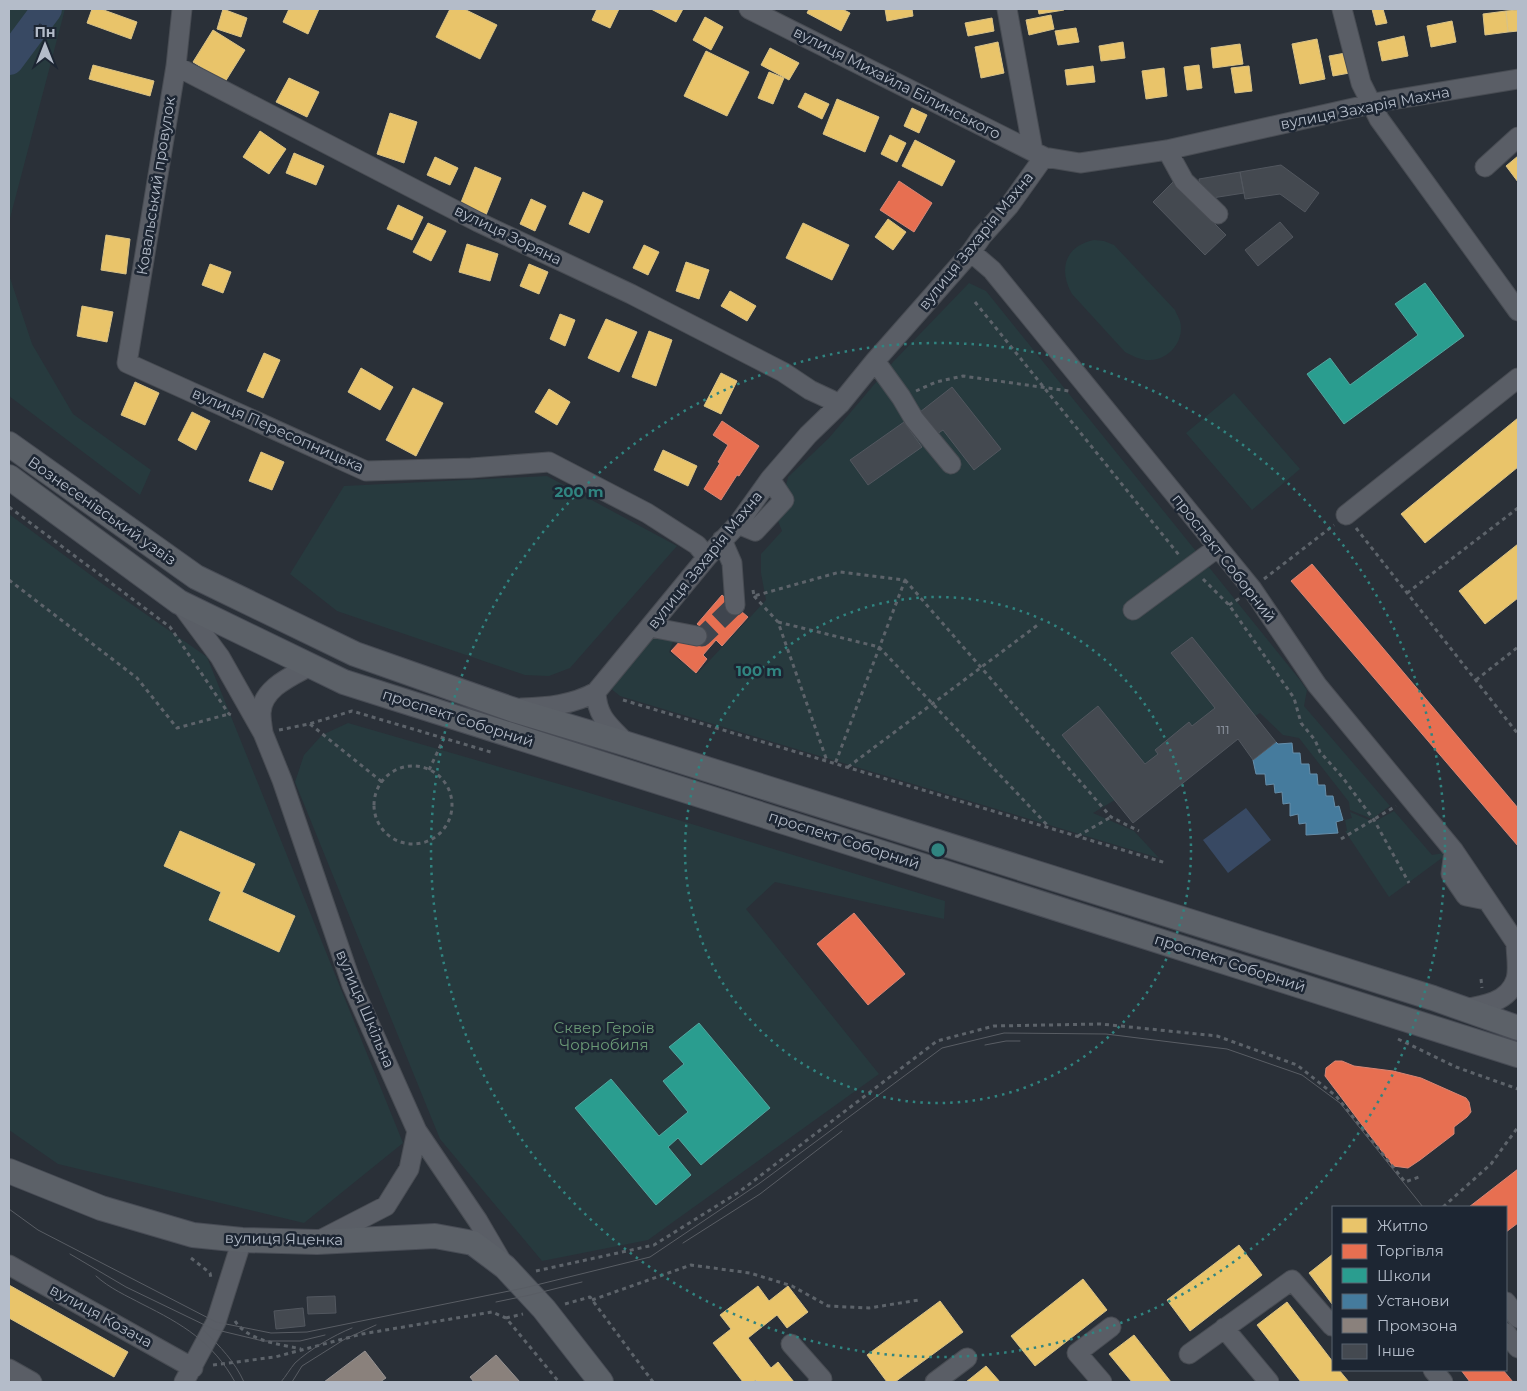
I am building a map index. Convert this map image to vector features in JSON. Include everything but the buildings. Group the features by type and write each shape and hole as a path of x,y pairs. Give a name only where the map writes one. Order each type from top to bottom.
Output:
{"main road":[{"name":"Вознесенівський узвіз","path":"9,444 196,577"},
{"name":"Вознесенівський узвіз","path":"9,477 179,602"},
{"name":"проспект Соборний","path":"196,577 355,654 511,709 628,744 1463,1008 1518,1028"},
{"name":"проспект Соборний","path":"179,602 344,682 1518,1055"},
{"name":"вулиця Яценка","path":"9,1171 101,1208 193,1236 242,1240 317,1242 435,1236 472,1243 509,1271 544,1309"},
{"path":"544,1309 600,1382"}],"street":[{"name":"Ковальський провулок","path":"127,363 176,66 182,9"},
{"name":"вулиця Михайла Білинського","path":"749,9 1038,154"},
{"path":"1007,9 1038,154"},
{"path":"1342,9 1360,83 1378,119 1518,310"},
{"name":"вулиця Зоряна","path":"176,66 478,222 631,294 783,372 810,390 840,404"},
{"name":"вулиця Захарія Махна","path":"596,692 708,556 738,524 770,478 808,435 840,404 875,360 971,252 982,236 1009,206 1038,154 1080,162 1168,150 1372,104 1518,79"},
{"path":"1486,167 1518,137"},
{"path":"1168,150 1184,181 1218,214"},
{"name":"проспект Соборний","path":"971,252 992,270 1252,590 1317,685 1454,851 1517,944"},
{"path":"875,360 914,418 951,464"},
{"name":"вулиця Пересопницька","path":"127,363 366,471 471,468 549,462 647,513 697,545 708,556"},
{"path":"1346,515 1518,378"},
{"path":"722,540 732,563 735,605"},
{"path":"1133,610 1217,548"},
{"name":"вулиця Шкільна","path":"179,602 220,657 263,733 282,780 352,985 417,1131 478,1221 509,1271"},
{"path":"650,628 697,636"},
{"name":"вулиця Шкільна","path":"263,733 261,711 269,693 284,680 310,666"},
{"path":"511,709 564,704 586,698 596,692 598,710 606,723 628,744"},
{"path":"1463,1008 1488,1005 1510,993 1516,978 1517,944"},
{"path":"317,1242 386,1206 409,1169 417,1131"},
{"path":"188,1375 216,1322 242,1240"},
{"name":"вулиця Козача","path":"9,1265 188,1375"},
{"path":"1188,1354 1292,1280 1332,1326"},
{"path":"1507,1303 1518,1318"},
{"path":"1102,1382 1077,1353 1111,1327"},
{"path":"1224,1328 1269,1382"},
{"path":"1507,1334 1518,1348"},
{"path":"791,1344 822,1379 818,1382"},
{"path":"935,1382 967,1358"},
{"path":"9,1369 32,1382"},
{"path":"1434,1371 1443,1382"}],"path":[{"path":"975,302 1172,548 1229,605 1294,698 1301,723 1315,740 1320,752 1344,778 1374,820 1410,883"},
{"path":"901,397 936,382 962,376 1044,388 1092,392"},
{"path":"9,507 170,627 229,714 263,733 309,724 352,711 501,755"},
{"path":"1407,593 1518,508"},
{"path":"1252,590 1346,515 1518,734"},
{"path":"754,596 840,572 905,580 1111,817 1139,831"},
{"path":"9,580 138,678 178,728 229,714"},
{"path":"835,764 905,580"},
{"path":"752,588 754,596 778,622 827,761"},
{"path":"778,622 879,648 1050,828"},
{"path":"848,768 1038,624"},
{"path":"1476,680 1518,647"},
{"path":"622,700 1166,863"},
{"path":"309,724 382,782"},
{"path":"428,770 444,738"},
{"path":"412,766 428,770 436,773 450,792 453,804 451,816 445,828 435,838 423,843 409,844 396,841 385,833 378,822 374,809 375,795 389,774 400,768 412,766"},
{"path":"1341,839 1410,797"},
{"path":"1078,836 1111,817"},
{"path":"509,1271 654,1245 739,1192 937,1041 994,1026 1102,1024 1217,1036 1297,1064 1336,1096 1404,1182 1419,1177"},
{"path":"1435,1051 1393,1037 1456,1067 1518,1089"},
{"path":"1444,1206 1491,1164 1518,1127"},
{"path":"506,1318 590,1298 592,1300 691,1265 750,1273 792,1286 828,1306 869,1308 919,1300"},
{"path":"592,1300 653,1382"},
{"path":"188,1375 275,1357 362,1334 492,1312 506,1318 559,1382"}],"green space":[{"path":"9,9 65,9 9,222"},
{"path":"1094,240 1114,245 1175,310 1180,321 1180,335 1174,347 1164,356 1148,360 1125,352 1072,294 1065,276 1067,260 1076,247"},
{"path":"9,275 32,344 73,414 151,470 140,495 9,396"},
{"path":"969,283 986,291 1300,680 1307,690 1304,706 1390,806 1372,819 1350,810 1349,802 1299,738 1283,735 1260,713 1093,813 1134,831 1159,858 620,696 610,688 656,633 663,634 673,642 669,652 697,674 766,600 761,573 761,554 782,531 778,521 788,477 829,438 893,362"},
{"path":"1234,393 1300,469 1252,510 1186,433"},
{"path":"547,476 677,546 570,668 549,676 525,675 337,611 290,574 344,486"},
{"path":"9,514 104,585 207,657 403,1143 304,1223 58,1164 9,1130"},
{"name":"Сквер Героїв Чорнобиля","path":"348,723 583,791 945,901 944,919 775,882 746,909 879,1074 648,1240 542,1261 440,1139 295,782 304,755 322,735"},
{"path":"1394,811 1432,855 1450,852 1389,897 1345,831 1347,831 1345,820 1352,818 1350,812 1374,822"}],"water":[{"path":"1246,808 1271,840 1228,873 1203,840"}],"waterway":[{"path":"9,60 47,9"}],"tunnel":[{"path":"697,636 702,637 735,605"}],"tram line":[{"path":"9,1209 38,1230 216,1322 271,1333 307,1332 524,1288 650,1257 760,1183 942,1048 1004,1033 1106,1034 1227,1049 1302,1075 1340,1103 1422,1206"},
{"path":"985,1045 1006,1041 1020,1041"},
{"path":"683,1243 760,1194 842,1131"},
{"path":"70,1254 126,1287 213,1329 263,1341 300,1341 325,1335"},
{"path":"96,1276 112,1288 170,1319 195,1336 217,1356 235,1382"},
{"path":"496,1302 582,1282"},
{"path":"1507,1320 1518,1334"},
{"path":"292,1382 302,1366 345,1339 376,1325"},
{"path":"281,1382 295,1363 307,1353 352,1328"},
{"path":"204,1331 227,1355 244,1382"}]}
